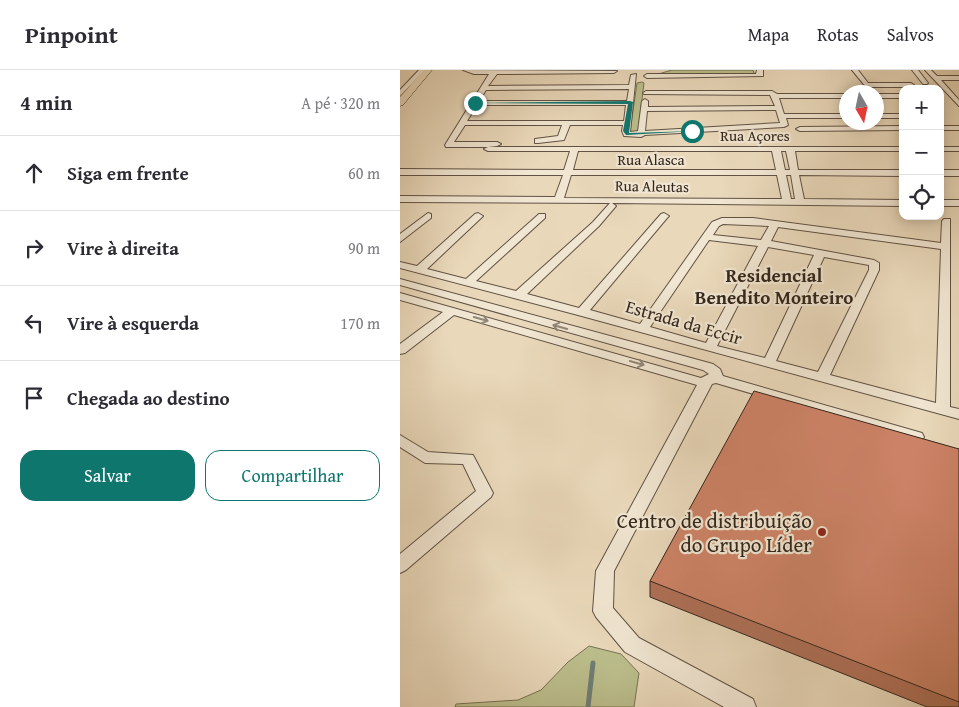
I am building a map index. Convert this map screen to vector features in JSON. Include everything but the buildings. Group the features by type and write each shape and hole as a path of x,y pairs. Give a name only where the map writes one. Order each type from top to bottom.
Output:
{"main road":[{"path":"400,83 412,70"},
{"path":"400,103 428,70"}],"street":[{"path":"400,94 422,70"},
{"path":"466,70 647,77 756,76 761,75 760,70"},
{"path":"647,77 668,70"},
{"path":"855,70 866,85 899,85"},
{"path":"915,70 925,83"},
{"path":"928,70 959,104"},
{"path":"497,71 483,88 449,146 556,140 562,137 567,123"},
{"path":"483,88 625,76"},
{"path":"625,76 630,102 626,134 642,135 782,126 784,122 775,96"},
{"path":"642,135 647,77"},
{"path":"935,78 959,78"},
{"path":"646,93 770,93 775,96 839,96"},
{"path":"949,93 959,93"},
{"path":"884,96 899,96"},
{"path":"475,103 630,102"},
{"path":"644,109 780,112 839,116"},
{"path":"884,116 899,116"},
{"path":"461,123 627,123"},
{"path":"800,129 899,128"},
{"path":"944,128 959,128"},
{"name":"Rua Açores","path":"488,149 899,149"},
{"path":"559,200 575,149"},
{"path":"776,149 787,202"},
{"path":"790,149 800,202"},
{"path":"944,149 959,149"},
{"name":"Rua Alasca","path":"400,172 899,173"},
{"path":"944,173 959,174"},
{"name":"Rua Aleutas","path":"400,200 899,202"},
{"path":"944,203 959,203"},
{"path":"520,295 596,224 611,206"},
{"path":"400,239 428,216"},
{"path":"419,270 478,216"},
{"path":"469,282 542,216"},
{"path":"582,312 664,216"},
{"path":"643,329 695,251 715,224 722,221 754,221 946,247"},
{"path":"943,410 947,221"},
{"path":"710,348 775,224"},
{"path":"707,237 821,252 874,262 875,266 822,377"},
{"path":"769,363 821,252"},
{"name":"Estrada da Eccir","path":"400,265 520,295 959,414"},
{"path":"400,282 708,368 715,372 606,571 603,611 632,645 745,707"},
{"path":"400,296 568,344 710,380 931,441"},
{"path":"440,307 453,297"},
{"path":"400,350 452,311"},
{"path":"568,344 580,332"},
{"path":"400,440 425,457 468,459 485,493 400,565"}],"green space":[{"path":"672,70 753,70 758,75 655,75"},
{"path":"637,83 644,83 638,133 630,132"},
{"path":"589,646 621,654 639,673 634,707 455,707 456,704 518,700 541,690 568,662"}],"waterway":[{"path":"588,707 593,663"}],"place":[{"name":"Centro de distribuição do Grupo Líder","path":"822,532"}],"district":[{"name":"Residencial Benedito Monteiro","path":"774,286"}],"route":[{"path":"475,103 630,102 627,134 642,135 692,131"}]}
